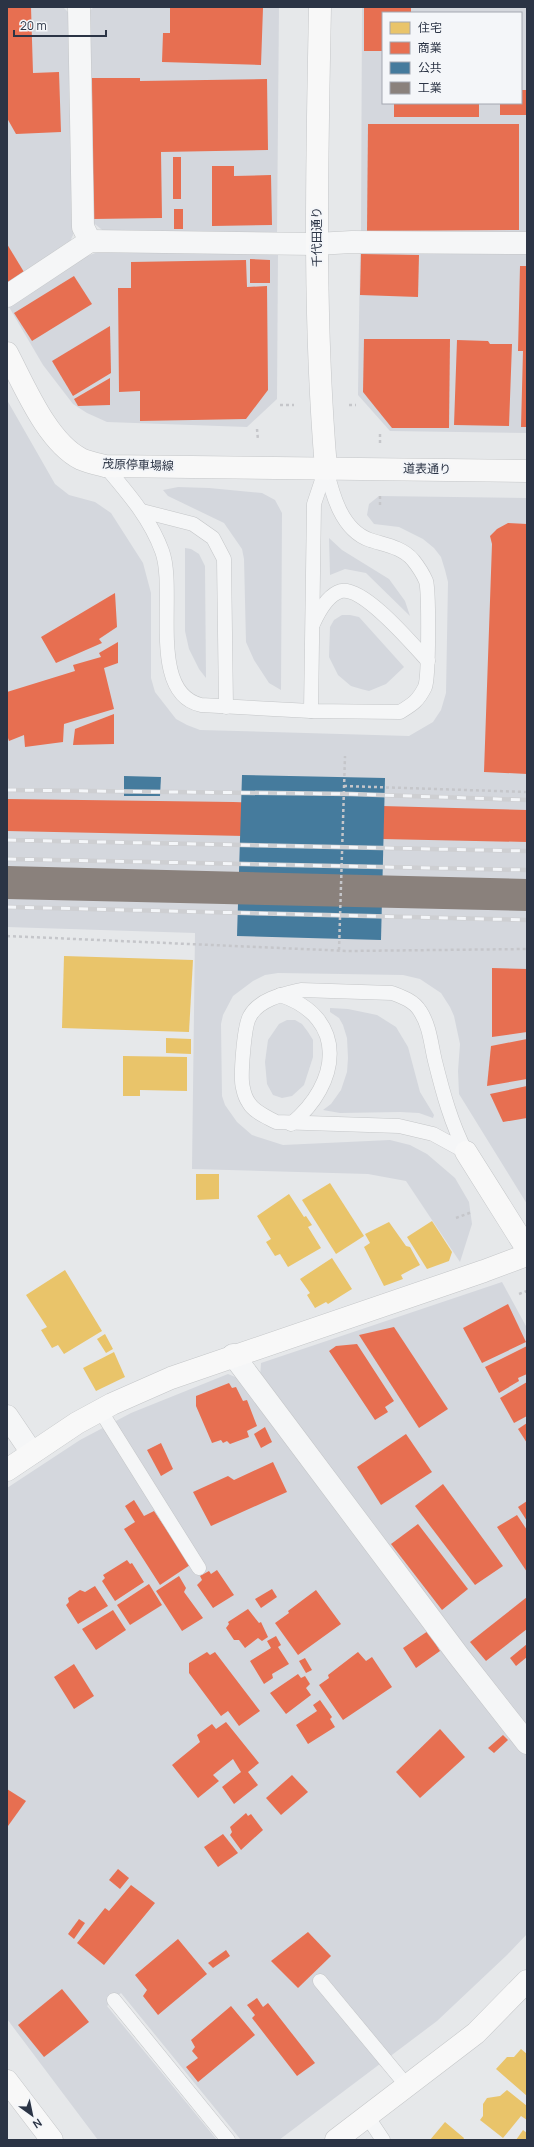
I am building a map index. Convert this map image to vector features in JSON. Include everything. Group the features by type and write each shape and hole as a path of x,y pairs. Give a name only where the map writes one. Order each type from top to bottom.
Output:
{"street":[{"path":"79,7 82,226 90,241"},
{"name":"千代田通り","path":"320,7 316,244 320,405 326,468"},
{"path":"7,296 90,241 316,244 352,242 527,243"},
{"name":"茂原停車場線","path":"7,353 44,420 62,445 81,459 105,466 326,468"},
{"name":"道表通り","path":"326,468 527,471"},
{"path":"466,1152 527,1249"},
{"path":"7,1470 77,1423 100,1410 171,1378 527,1255"},
{"path":"233,1356 458,1655 527,1742"},
{"path":"7,1416 32,1453"},
{"path":"336,2140 476,2033 527,1981"},
{"path":"7,2081 52,2140"}],"lane":[{"path":"105,466 142,511 163,552 167,578 168,664 171,678 180,693 190,703 226,707 311,711 400,712 416,702 425,685 428,661 426,582 412,559 394,546 368,540 355,531 337,506 326,468"},
{"path":"311,711 314,504 326,468"},
{"path":"142,511 193,524 213,538 224,559 226,707"},
{"path":"312,626 320,610 332,597 340,591 352,592 375,607 428,661"},
{"path":"301,990 392,993 406,998 420,1010 427,1024 446,1105 454,1130 466,1152 433,1134 399,1126 291,1124 276,1122 263,1115 249,1104 242,1087 245,1029 250,1015 262,1005 280,995 301,990"},
{"path":"280,995 297,1000 309,1009 323,1027 331,1043 328,1070 324,1084 303,1114 291,1124"},
{"path":"100,1410 199,1568"},
{"path":"320,1981 407,2086"},
{"path":"114,2000 228,2140"},
{"path":"367,2116 383,2140"}],"path":[{"path":"339,950 345,756"},
{"path":"344,786 527,792"},
{"path":"7,936 339,950 527,949"},
{"path":"519,1294 527,1291"}],"shaded area":[{"path":"7,7 63,7 71,15 73,235 67,248 7,287"},
{"path":"94,7 279,7 277,234 106,233 91,221 88,12"},
{"path":"362,7 527,7 527,234 361,232"},
{"path":"103,250 278,254 277,399 247,427 107,422 87,413 73,404 43,365 9,307 85,257"},
{"path":"360,251 527,252 527,433 390,431 358,395"},
{"path":"7,400 55,484 69,495 95,502 111,513 143,563 151,593 151,678 155,692 176,719 200,730 409,736 433,722 441,710 446,693 448,582 445,570 441,557 434,548 423,539 399,527 374,524 367,515 369,504 379,496 527,498 527,1204 459,1094 458,1071 460,1044 454,1016 450,1007 441,993 420,979 403,975 278,973 265,975 253,981 233,996 223,1015 221,1024 222,1096 225,1105 237,1122 252,1135 283,1145 390,1140 410,1145 427,1154 455,1178 469,1202 472,1224 460,1262 406,1181 368,1174 192,1169 195,933 7,927"},
{"path":"178,487 209,488 262,493 275,500 282,513 281,690 269,683 254,660 246,642 244,559 242,549 224,523 168,496 163,490"},
{"path":"329,538 342,550 389,579 405,601 410,616 366,573 345,569 330,575"},
{"path":"185,548 191,549 199,554 205,566 206,678 199,669 189,649 185,631"},
{"path":"342,615 359,617 404,667 386,684 369,691 351,686 338,675 329,657 330,627 334,620"},
{"path":"330,1008 348,1009 377,1015 396,1027 408,1047 420,1092 434,1115 433,1118 419,1113 340,1113 323,1110 331,1104 341,1090 347,1072 348,1058 347,1038 343,1025 339,1018 330,1012"},
{"path":"287,1020 295,1020 302,1024 308,1032 313,1040 313,1057 304,1085 292,1096 282,1098 273,1095 267,1084 265,1062 268,1040 279,1024"},
{"path":"502,1282 527,1328 527,1727 260,1378 261,1363"},
{"path":"228,1374 245,1381 527,1752 527,1934 437,2021 279,2140 241,2140 121,1993 107,2006 217,2140 98,2140 7,2019 7,1488 80,1440 131,1413"}],"building: 住宅":[{"path":"64,956 193,960 189,1032 62,1028"},
{"path":"166,1038 191,1039 191,1054 166,1053"},
{"path":"123,1056 187,1057 187,1091 140,1090 140,1096 123,1096"},
{"path":"196,1174 219,1174 219,1199 196,1200"},
{"path":"330,1183 364,1236 336,1254 302,1200"},
{"path":"289,1194 304,1217 306,1216 312,1225 308,1227 321,1248 288,1267 280,1254 275,1256 266,1242 271,1239 257,1216"},
{"path":"432,1221 452,1252 449,1261 427,1269 407,1237"},
{"path":"389,1222 406,1246 410,1247 420,1265 401,1275 403,1279 384,1286 364,1247 370,1243 365,1234"},
{"path":"332,1258 352,1289 328,1304 326,1302 315,1308 307,1295 310,1293 300,1279"},
{"path":"65,1270 102,1331 64,1354 58,1345 52,1348 41,1330 47,1327 26,1295"},
{"path":"105,1334 113,1349 106,1353 97,1339"},
{"path":"114,1352 125,1377 96,1391 83,1368"},
{"path":"521,2049 527,2054 527,2096 496,2069 507,2057 514,2057"},
{"path":"507,2090 527,2106 527,2120 521,2116 503,2138 480,2120 483,2116 483,2104 487,2098 500,2096"},
{"path":"445,2122 464,2138 463,2140 430,2140"},
{"path":"523,2130 527,2133 527,2140 516,2140"}],"building: 商業":[{"path":"7,7 31,7 33,73 59,72 61,132 16,134 7,118"},
{"path":"170,7 263,8 261,65 162,62 163,33 170,33"},
{"path":"364,7 411,7 411,12 382,12 382,51 364,51"},
{"path":"92,78 140,78 140,81 267,79 268,150 161,152 162,218 93,219"},
{"path":"522,90 527,90 527,115 500,115 500,104 522,104"},
{"path":"394,104 479,104 479,117 394,117"},
{"path":"368,124 519,124 519,230 367,231"},
{"path":"173,157 181,157 181,199 173,199"},
{"path":"212,166 234,166 234,176 271,175 272,225 212,226"},
{"path":"174,209 183,209 183,229 174,229"},
{"path":"7,244 24,272 7,284"},
{"path":"361,254 419,255 418,297 360,295"},
{"path":"250,259 270,260 270,283 250,283"},
{"path":"246,260 247,287 267,286 268,390 246,419 140,421 140,391 119,392 118,288 131,288 131,262"},
{"path":"520,266 527,266 527,427 521,427 523,351 518,351"},
{"path":"74,276 92,304 32,341 14,313"},
{"path":"110,326 111,373 73,396 52,361"},
{"path":"364,339 450,339 449,428 392,428 363,392"},
{"path":"457,340 488,341 490,344 512,344 509,426 454,425"},
{"path":"110,378 110,405 78,406 74,399"},
{"path":"508,523 527,524 527,774 484,772 492,544 490,536 497,529"},
{"path":"115,593 117,627 99,639 102,643 56,663 41,637"},
{"path":"118,642 118,663 104,668 114,709 64,724 63,742 25,747 24,735 9,741 7,735 7,692 75,671 73,665 101,657 99,653"},
{"path":"114,714 114,744 73,745 75,729"},
{"path":"7,799 233,802 527,810 527,842 7,831"},
{"path":"492,968 527,969 527,1032 492,1037"},
{"path":"527,1039 527,1079 487,1086 491,1046"},
{"path":"527,1086 527,1118 503,1122 490,1094"},
{"path":"508,1304 526,1342 482,1363 463,1328"},
{"path":"394,1327 448,1409 419,1428 359,1335"},
{"path":"357,1344 394,1401 385,1407 388,1412 375,1420 329,1351 336,1346"},
{"path":"527,1346 527,1374 518,1378 519,1381 499,1393 485,1367"},
{"path":"527,1382 527,1416 514,1423 500,1398"},
{"path":"229,1383 232,1388 236,1387 243,1401 247,1400 257,1426 247,1431 249,1437 230,1444 227,1441 223,1443 221,1440 212,1443 196,1406 196,1396"},
{"path":"527,1423 527,1443 518,1429"},
{"path":"265,1427 272,1442 261,1448 254,1434"},
{"path":"406,1434 432,1472 381,1505 357,1467"},
{"path":"161,1443 173,1469 161,1476 147,1450"},
{"path":"273,1462 287,1492 211,1526 193,1492 228,1476 234,1480"},
{"path":"443,1484 503,1566 475,1585 415,1506"},
{"path":"134,1500 144,1516 154,1511 190,1565 160,1585 124,1529 135,1522 125,1506"},
{"path":"527,1501 527,1521 518,1507"},
{"path":"517,1515 527,1530 527,1572 497,1527"},
{"path":"418,1524 468,1589 442,1610 391,1544"},
{"path":"127,1560 130,1564 132,1563 144,1582 115,1601 102,1581 105,1578 103,1575"},
{"path":"217,1570 234,1595 213,1608 197,1585 202,1580 200,1576 209,1571 211,1574"},
{"path":"179,1576 186,1588 184,1592 203,1618 182,1631 156,1591"},
{"path":"149,1584 162,1605 130,1625 117,1605"},
{"path":"95,1586 108,1606 78,1624 66,1605 69,1602 68,1598 80,1590 85,1592"},
{"path":"272,1589 277,1597 261,1608 255,1599"},
{"path":"316,1590 341,1624 298,1655 275,1623"},
{"path":"527,1597 527,1629 486,1661 470,1642"},
{"path":"248,1609 259,1623 261,1622 268,1637 262,1641 258,1638 245,1648 239,1640 234,1640 226,1628 229,1624 228,1622"},
{"path":"113,1610 126,1630 96,1650 82,1629"},
{"path":"428,1631 440,1651 416,1668 403,1648"},
{"path":"276,1636 281,1645 278,1647 289,1664 272,1674 273,1678 264,1684 250,1661 271,1648 267,1641"},
{"path":"527,1644 527,1657 516,1666 510,1658"},
{"path":"207,1652 210,1655 215,1652 260,1711 239,1726 228,1711 221,1716 189,1673 189,1663"},
{"path":"358,1652 366,1661 372,1657 392,1687 343,1720 319,1685 329,1678 328,1675"},
{"path":"305,1658 312,1670 306,1673 299,1661"},
{"path":"74,1664 94,1696 74,1709 54,1677"},
{"path":"298,1674 301,1678 305,1676 310,1684 306,1688 311,1695 286,1714 270,1693"},
{"path":"320,1700 332,1717 330,1719 335,1727 308,1744 296,1725 317,1711 313,1705"},
{"path":"226,1722 259,1763 248,1772 258,1785 234,1804 222,1787 241,1772 233,1759 213,1775 219,1781 198,1798 172,1765 200,1742 197,1735 212,1724 216,1729"},
{"path":"440,1729 465,1757 420,1798 396,1772"},
{"path":"503,1735 508,1740 494,1753 488,1748"},
{"path":"292,1775 308,1792 281,1815 266,1798"},
{"path":"7,1789 26,1801 8,1826 7,1825"},
{"path":"246,1813 248,1816 251,1814 263,1830 241,1850 230,1835 232,1832 230,1827"},
{"path":"223,1834 238,1853 218,1867 204,1847"},
{"path":"118,1869 129,1878 120,1889 109,1880"},
{"path":"131,1885 155,1903 104,1965 77,1943 105,1908 109,1911"},
{"path":"79,1919 85,1923 74,1939 68,1934"},
{"path":"308,1932 331,1956 298,1988 271,1961"},
{"path":"178,1939 207,1974 158,2015 143,1996 147,1990 135,1975"},
{"path":"226,1950 230,1956 213,1968 208,1963"},
{"path":"62,1989 89,2022 44,2057 18,2025"},
{"path":"257,1998 263,2007 268,2003 315,2063 297,2076 252,2018 255,2015 247,2005"},
{"path":"231,2006 255,2035 198,2082 186,2067 198,2058 192,2051 195,2047 191,2040"}],"building: 公共":[{"path":"242,775 385,778 381,940 237,936"},
{"path":"124,776 161,777 160,796 124,796"}],"building: 工業":[{"path":"7,866 527,879 527,911 7,899"}],"railway":[{"path":"7,790 351,794 527,800"},
{"path":"7,840 527,851"},
{"path":"7,859 527,870"},
{"path":"7,907 527,920"}]}
